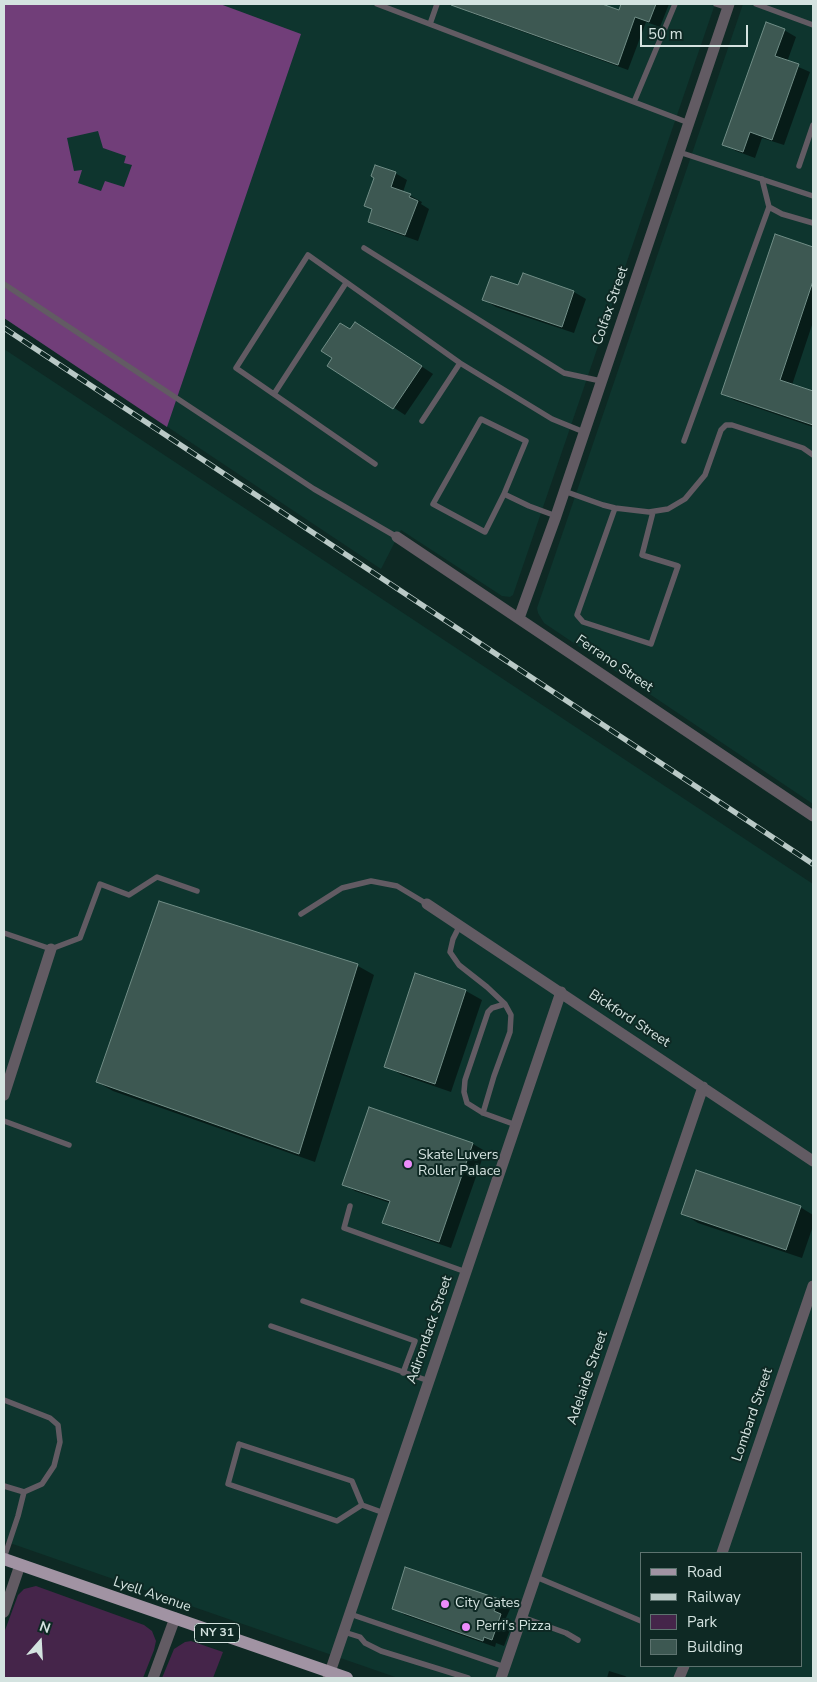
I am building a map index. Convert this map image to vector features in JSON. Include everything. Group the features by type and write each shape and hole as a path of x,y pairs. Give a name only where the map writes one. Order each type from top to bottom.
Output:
{"main road":[{"name":"Lyell Avenue","path":"4,1558 329,1675 347,1678"}],"street":[{"name":"Colfax Street","path":"519,618 556,516 729,6"},
{"name":"Ferrano Street","path":"398,537 813,816"},
{"name":"Bickford Street","path":"427,904 813,1161"},
{"path":"4,1094 52,949"},
{"name":"Adirondack Street","path":"329,1675 560,992"},
{"name":"Adelaide Street","path":"501,1678 703,1087"},
{"name":"Lombard Street","path":"722,1552 813,1286"},
{"path":"4,1612 20,1565"},
{"path":"153,1678 175,1618"}],"lane":[{"path":"377,4 689,123"},
{"path":"430,24 437,4"},
{"path":"634,102 675,4"},
{"path":"716,4 729,6"},
{"path":"756,4 813,25"},
{"path":"799,166 813,125"},
{"path":"679,152 813,196"},
{"path":"684,441 769,207 762,179"},
{"path":"769,207 782,214 813,223"},
{"path":"364,248 564,374 601,381"},
{"path":"376,464 236,368 308,255 460,363 552,419 584,432"},
{"path":"274,394 346,283"},
{"path":"4,284 314,489 398,537"},
{"path":"422,421 460,363"},
{"path":"481,419 526,441 504,494 485,532 433,504 481,419"},
{"path":"564,491 616,508 653,512 668,509 685,499 705,474 721,430 726,425 732,425 803,448 813,455"},
{"path":"504,494 556,516"},
{"path":"616,508 577,616 584,622 650,644 678,566 642,555 653,512"},
{"path":"4,932 52,949 80,938 100,884 129,895 157,876 197,892"},
{"path":"302,914 342,888 371,881 397,886 427,904"},
{"path":"460,925 452,939 450,952 459,965 505,1004 512,1015 510,1032 483,1113"},
{"path":"505,1004 492,1008 488,1012 465,1080 464,1092 467,1103 483,1113 516,1125"},
{"path":"4,1121 69,1145"},
{"path":"350,1206 344,1228 466,1272"},
{"path":"303,1301 415,1341 403,1372"},
{"path":"270,1326 429,1381"},
{"path":"4,1400 50,1418 58,1425 60,1442 54,1466 42,1484 24,1492 4,1486"},
{"path":"362,1505 337,1521 228,1484 240,1444 352,1481 362,1505 384,1513"},
{"path":"4,1558 24,1492"},
{"path":"536,1577 640,1621"},
{"path":"350,1614 505,1667"},
{"path":"522,1617 566,1632 578,1640"},
{"path":"344,1632 360,1637 365,1643 381,1651 468,1678"}],"shaded area":[{"path":"4,4 715,4 513,595 510,597 502,596 401,530 381,569 4,318"},
{"path":"4,4 220,4 301,34 167,427 4,318","holes":["98,131 103,148 126,156 124,163 132,165 124,187 105,181 101,191 78,183 82,170 74,171 67,138"]},
{"path":"743,4 813,4 813,804 544,623 537,608"},
{"path":"4,349 813,884 813,1678 398,1678 4,1541"}],"green space":[{"path":"36,1586 144,1625 152,1631 156,1641 143,1678 4,1678 4,1633 18,1595 24,1589"},
{"path":"191,1641 223,1652 213,1678 162,1678 174,1649 185,1642"}],"building":[{"path":"451,4 602,4 619,10 621,4 656,4 649,22 635,17 618,65"},
{"path":"766,22 785,29 775,56 799,64 772,140 750,132 743,152 722,145"},
{"path":"375,165 396,172 391,187 411,194 409,197 418,201 405,235 368,222 372,209 364,206 374,178 371,176"},
{"path":"775,234 813,247 813,281 780,380 813,391 813,425 721,394"},
{"path":"523,273 574,291 562,327 482,300 491,276 518,285"},
{"path":"355,322 422,366 393,409 327,366 332,358 321,351 340,323 350,329"},
{"path":"159,901 358,964 299,1154 96,1082"},
{"path":"415,973 466,990 435,1084 384,1067"},
{"name":"Skate Luvers Roller Palace","path":"369,1107 473,1143 439,1242 382,1223 390,1201 342,1185"},
{"path":"696,1170 801,1206 786,1250 681,1214"},
{"name":"City Gates","path":"405,1567 499,1599 494,1611 501,1614 492,1640 484,1637 483,1641 392,1609"}],"railway":[{"path":"4,328 813,864"}],"place":[{"name":"Skate Luvers Roller Palace","path":"408,1164"},
{"name":"City Gates","path":"445,1604"},
{"name":"Perri's Pizza","path":"466,1627"}]}
